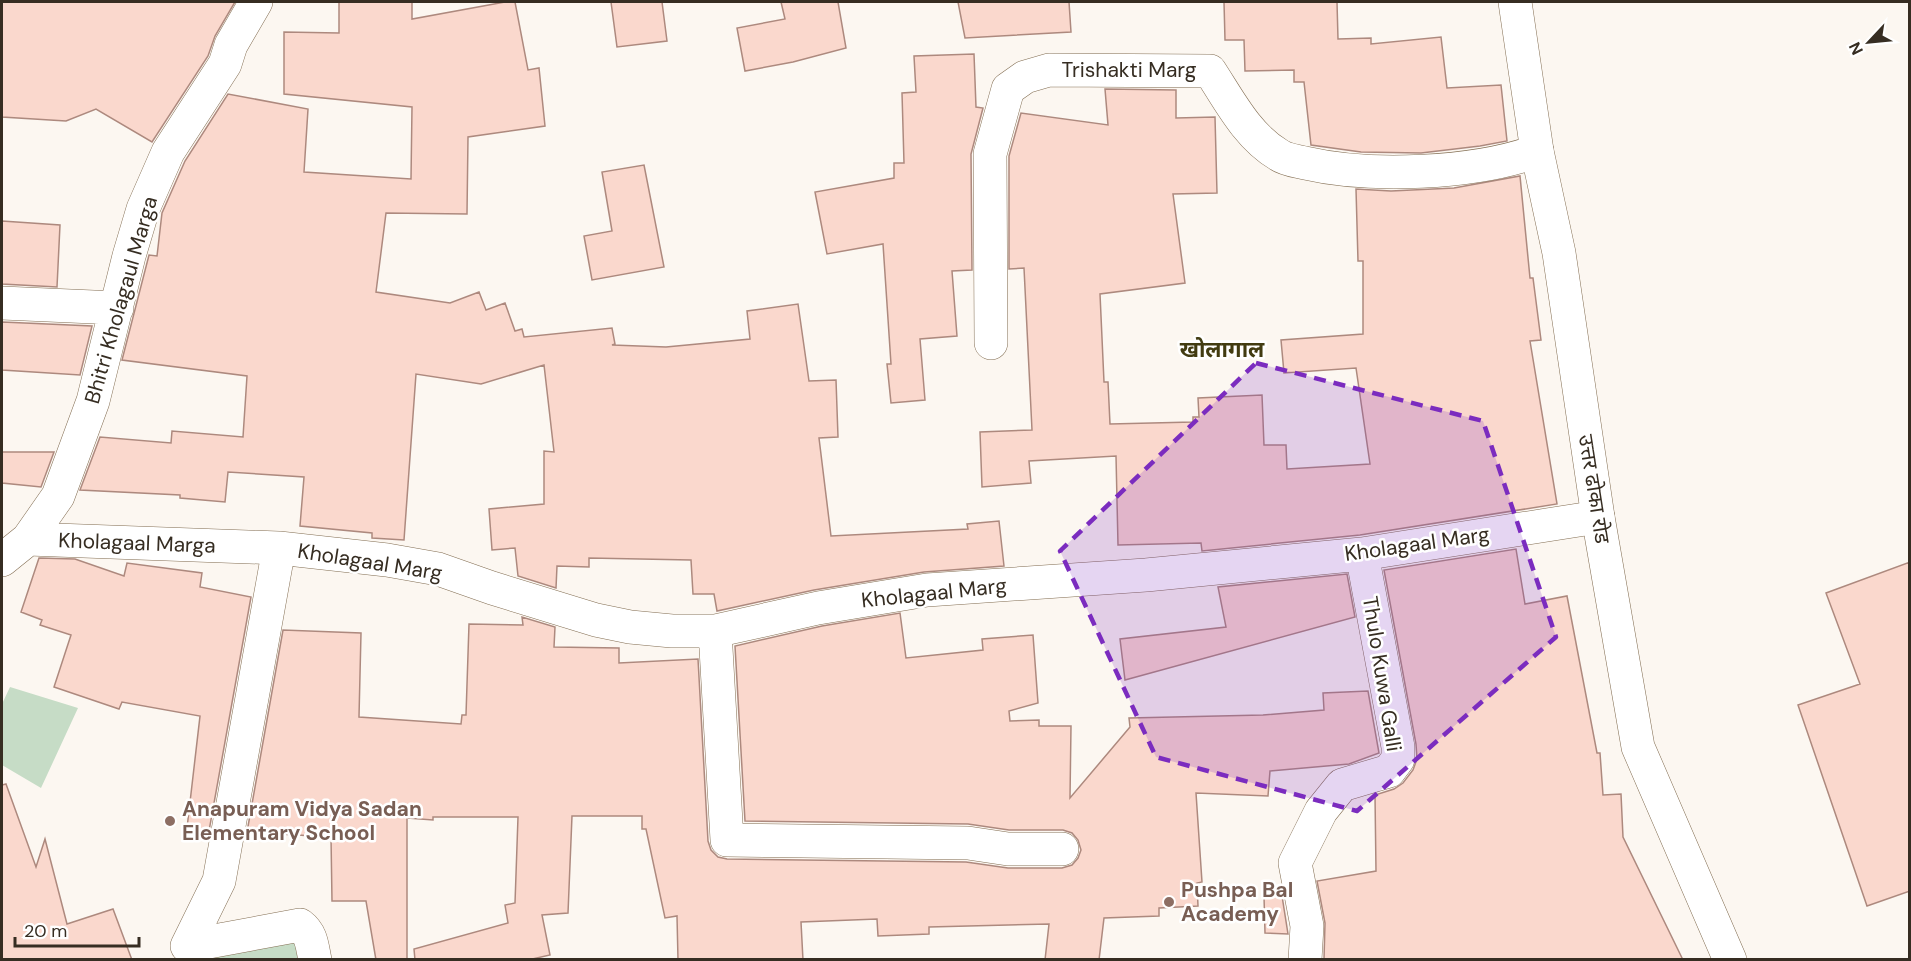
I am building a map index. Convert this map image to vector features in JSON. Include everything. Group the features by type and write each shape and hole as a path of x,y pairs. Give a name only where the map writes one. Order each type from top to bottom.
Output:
{"street":[{"name":"Bhitri Kholagaul Marga","path":"28,539 58,496 93,401 143,208 168,152 225,64 231,45 256,2"},
{"name":"उत्तर ढोका रोड","path":"1515,2 1537,151 1559,253 1598,517 1638,747 1730,960"},
{"name":"Trishakti Marg","path":"991,343 990,154 1008,89 1025,76 1049,70 1210,70 1245,124 1262,143 1281,157 1332,169 1413,172 1515,159 1537,151"},
{"path":"2,303 117,308"},
{"name":"Kholagaal Marg","path":"279,548 387,560 438,569 596,620 630,627 672,631 715,630 818,608 927,590 1146,575 1362,554 1598,517"},
{"name":"Kholagaal Marga","path":"2,560 28,539 279,548"},
{"path":"279,548 219,881 187,946 300,926 307,931 311,939 315,960"},
{"name":"Thulo Kuwa Galli","path":"1305,960 1307,926 1295,863 1321,811 1342,785 1389,771 1398,759 1398,747 1362,554"},
{"path":"715,630 727,840 968,843 1008,849 1062,849"}],"highlighted area":[{"path":"1256,363 1483,421 1556,637 1357,811 1156,757 1060,551"}],"green space":[{"path":"10,687 78,708 41,788 2,765 2,704"},
{"path":"302,932 310,959 191,960"}],"building":[{"path":"2,2 235,2 215,36 208,56 152,142 96,109 66,121 2,117"},
{"path":"339,2 412,2 412,19 515,2 528,70 539,68 545,126 468,137 467,214 386,213 376,292 450,303 479,292 486,310 505,303 515,331 522,329 524,337 612,328 615,344 612,345 666,347 750,339 747,311 798,304 809,381 836,380 838,437 819,438 831,536 968,529 967,524 999,521 1004,566 924,572 814,590 717,611 714,594 693,594 691,560 589,558 589,567 557,566 556,588 518,576 515,548 492,550 489,509 544,504 544,451 554,452 544,365 481,384 416,374 404,540 372,538 372,533 300,526 304,477 228,472 225,502 180,498 180,495 80,490 100,437 171,443 172,431 243,437 247,376 122,360 149,255 157,256 162,213 185,161 228,94 308,109 304,172 411,179 412,107 284,94 284,32 339,33"},
{"path":"611,2 662,2 667,41 617,47"},
{"path":"781,2 838,2 846,48 793,62 745,71 737,28 785,19"},
{"path":"958,2 1069,2 1071,32 965,38"},
{"path":"1224,2 1337,2 1338,39 1371,38 1371,44 1441,37 1447,88 1501,85 1507,141 1421,153 1361,152 1311,145 1304,82 1294,82 1294,70 1245,71 1244,40 1225,40"},
{"path":"974,54 976,107 983,108 971,154 972,270 952,271 957,336 920,339 925,400 891,403 887,364 891,364 883,244 827,254 815,192 894,178 894,163 904,163 902,93 916,92 914,56"},
{"path":"1105,89 1176,90 1176,118 1215,117 1217,193 1173,194 1185,283 1100,294 1104,382 1108,382 1110,424 1193,422 1193,417 1199,417 1198,398 1262,395 1264,445 1286,445 1287,469 1370,464 1356,368 1284,373 1281,340 1363,334 1363,261 1358,261 1356,189 1391,191 1454,188 1520,176 1530,278 1533,278 1541,340 1530,341 1557,504 1360,535 1202,551 1201,543 1118,545 1116,456 1029,461 1031,483 982,487 980,432 1032,430 1024,268 1009,269 1009,156 1021,113 1108,125"},
{"path":"644,165 664,267 592,280 584,236 612,231 602,172"},
{"path":"2,221 60,225 57,287 2,284"},
{"path":"2,322 92,326 80,375 2,370"},
{"path":"2,452 54,452 41,487 2,483"},
{"path":"1516,549 1525,604 1567,596 1597,753 1600,753 1603,795 1621,794 1623,837 1683,960 1324,960 1325,923 1317,881 1376,871 1375,795 1394,789 1403,783 1413,770 1417,759 1384,570"},
{"path":"39,558 75,559 124,576 127,563 202,573 200,587 251,597 209,831 187,828 200,716 122,702 119,709 54,687 71,635 40,625 42,620 21,612"},
{"path":"1910,562 1910,891 1867,906 1798,705 1860,684 1826,593"},
{"path":"1347,574 1355,617 1125,680 1120,639 1226,627 1218,587"},
{"path":"900,613 906,658 983,650 982,639 1033,635 1038,703 1009,711 1010,721 1039,720 1039,726 1071,726 1070,798 1130,727 1129,718 1263,715 1324,710 1323,693 1368,691 1379,753 1349,764 1270,771 1268,796 1196,793 1202,882 1197,883 1198,906 1159,908 1159,916 1104,918 1099,960 1045,960 1049,924 929,927 929,934 878,936 877,919 801,922 803,960 678,960 677,916 665,918 646,829 642,829 642,816 572,816 568,913 542,915 550,955 528,960 415,960 414,949 508,923 505,905 515,903 518,817 433,817 433,820 407,818 407,960 376,960 366,901 332,901 331,837 247,832 283,630 361,633 359,717 461,724 462,715 466,715 469,624 523,625 522,617 555,627 554,647 619,648 619,663 698,659 708,841 711,850 718,857 727,859 966,862 1008,868 1062,868 1072,865 1081,850 1078,840 1072,833 1063,830 1009,830 968,824 745,821 735,646 822,626"},
{"path":"6,784 36,867 45,839 67,924 113,909 132,960 2,960 2,785"},
{"path":"1264,896 1282,896 1288,934 1265,933"}],"place":[{"name":"Anapuram Vidya Sadan Elementary School","path":"170,821"},
{"name":"Pushpa Bal Academy","path":"1169,902"}],"district":[{"name":"खोलागाल","path":"1222,349"}]}
